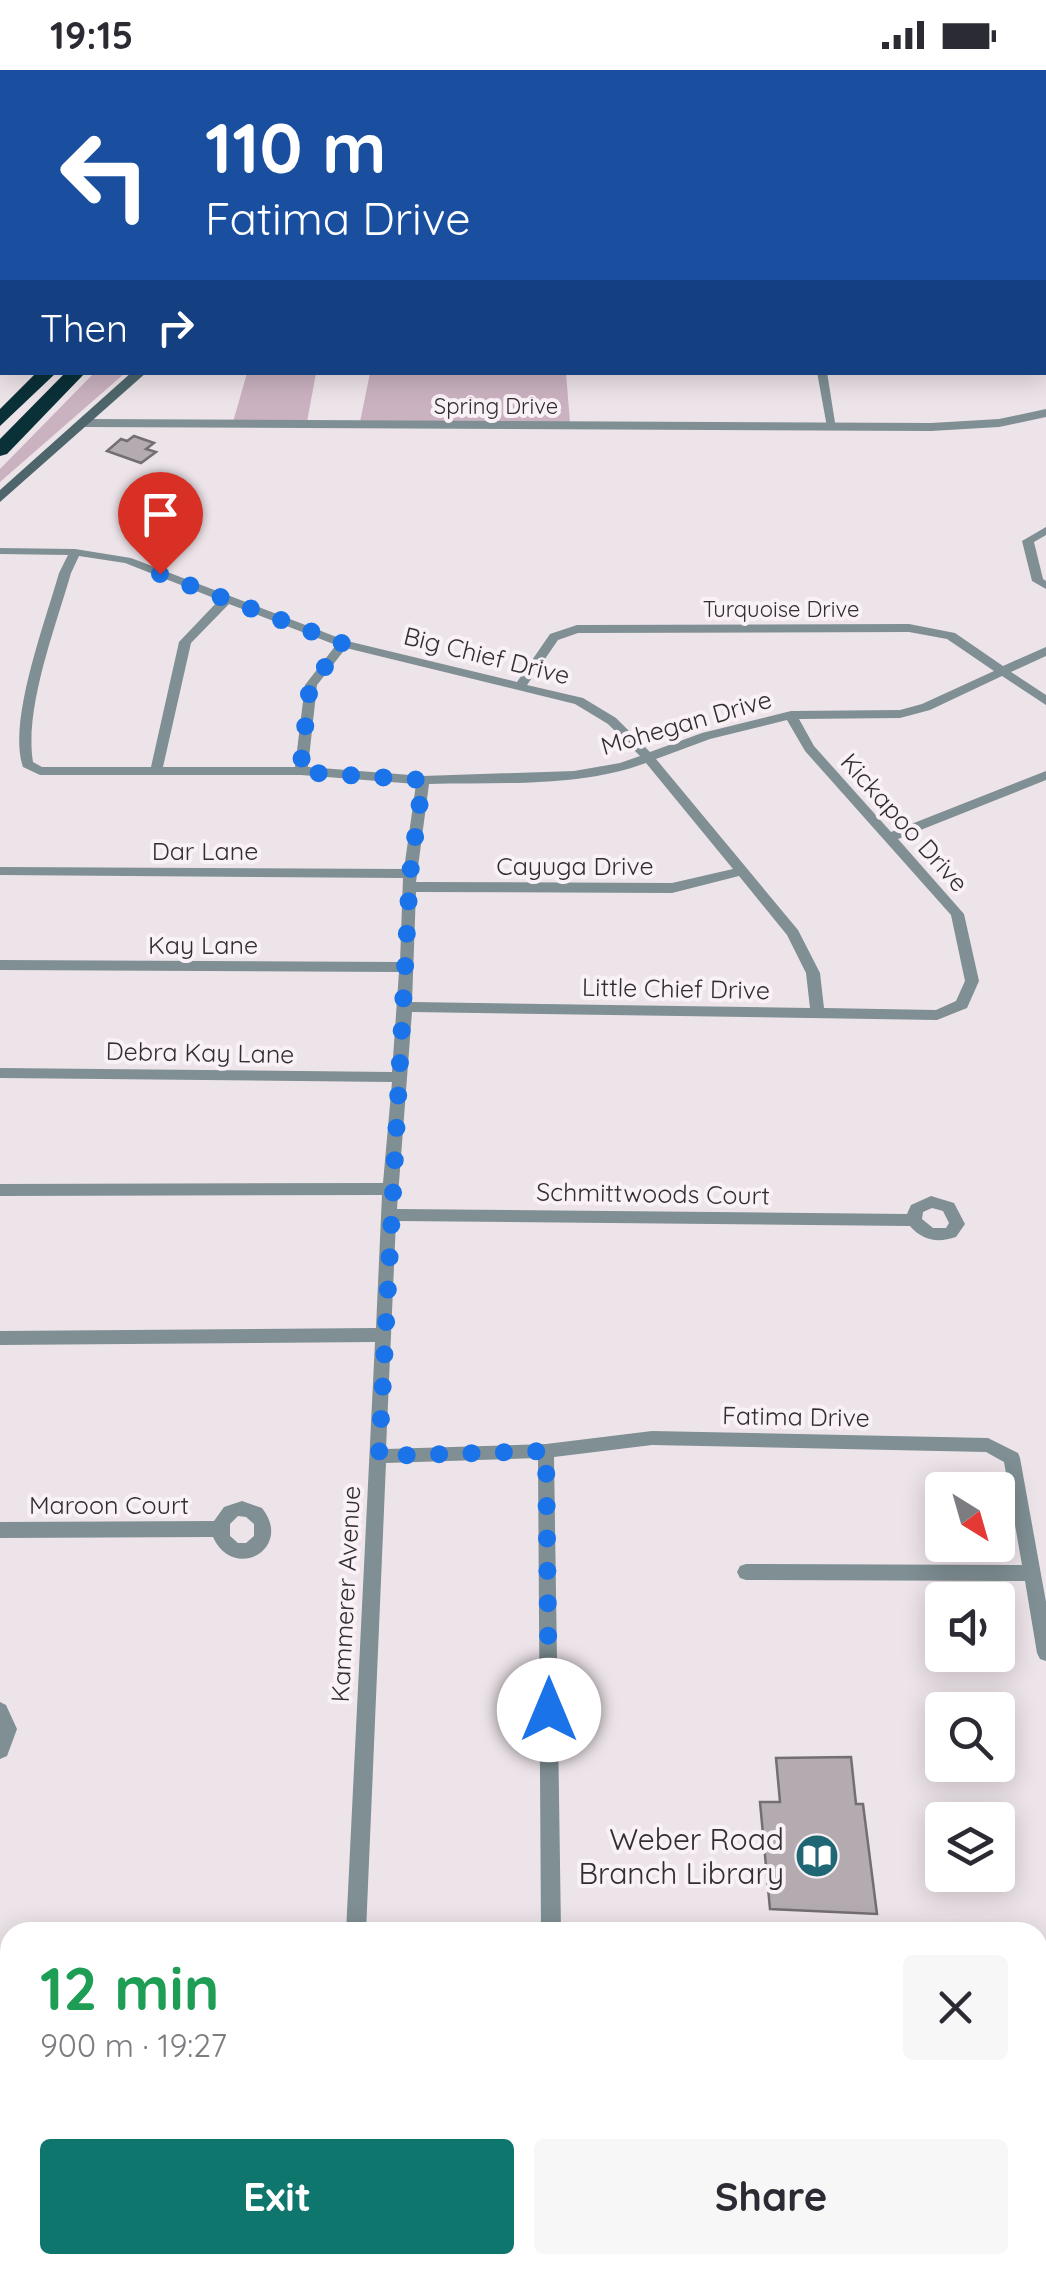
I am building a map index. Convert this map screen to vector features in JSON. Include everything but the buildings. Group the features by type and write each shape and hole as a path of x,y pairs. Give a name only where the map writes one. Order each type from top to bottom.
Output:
{"highway":[{"path":"0,420 45,375"},
{"path":"0,450 74,375"}],"main road":[{"path":"0,498 139,375"}],"street":[{"path":"823,375 832,427"},
{"name":"Spring Drive","path":"85,423 906,427 999,424 1046,413"},
{"path":"1046,530 1028,541 1038,581 1046,586"},
{"name":"Big Chief Drive","path":"0,551 75,552 127,560 344,644 579,701 612,721 649,758 793,934 814,973 817,1012"},
{"name":"Mohegan Drive","path":"75,552 65,573 28,714 22,753 26,764 50,771 300,772 423,780 574,775 649,758 745,724 791,714 900,714 958,695 998,670 1046,650"},
{"path":"156,770 186,642 225,600"},
{"name":"Turquoise Drive","path":"521,685 554,637 577,629 909,628 951,636 1046,701"},
{"path":"300,772 310,685 344,644"},
{"name":"Kickapoo Drive","path":"791,714 809,748 957,914 972,989 962,1004 946,1013"},
{"path":"891,837 1046,774"},
{"name":"Kammerer Avenue","path":"356,1922 392,1215 390,1189 406,1006 410,880 423,780"},
{"name":"Dar Lane","path":"0,871 410,880"},
{"name":"Cayuga Drive","path":"410,880 672,888 739,872"},
{"name":"Kay Lane","path":"0,965 406,967"},
{"name":"Little Chief Drive","path":"406,1006 946,1013"},
{"name":"Debra Kay Lane","path":"0,1073 400,1077"},
{"path":"0,1190 390,1189"},
{"name":"Schmittwoods Court","path":"392,1215 914,1220"},
{"path":"0,1338 383,1335"},
{"name":"Fatima Drive","path":"379,1456 546,1451 652,1438 988,1444 1012,1458 1046,1653"},
{"path":"546,1451 552,1922"},
{"name":"Maroon Court","path":"0,1530 218,1529"},
{"path":"746,1572 1033,1573"},
{"path":"0,1711 8,1729 0,1750"}],"shaded area":[{"path":"92,375 123,375 0,482 0,469"},
{"path":"246,375 316,375 307,422 233,422"},
{"path":"370,375 566,375 570,422 360,422"}],"place":[{"name":"Weber Road Branch Library","path":"817,1856"}],"route":[{"path":"160,574 344,644 310,685 300,772 423,780 410,874 406,1006 390,1189 392,1215 379,1456 546,1451 549,1710"}]}
